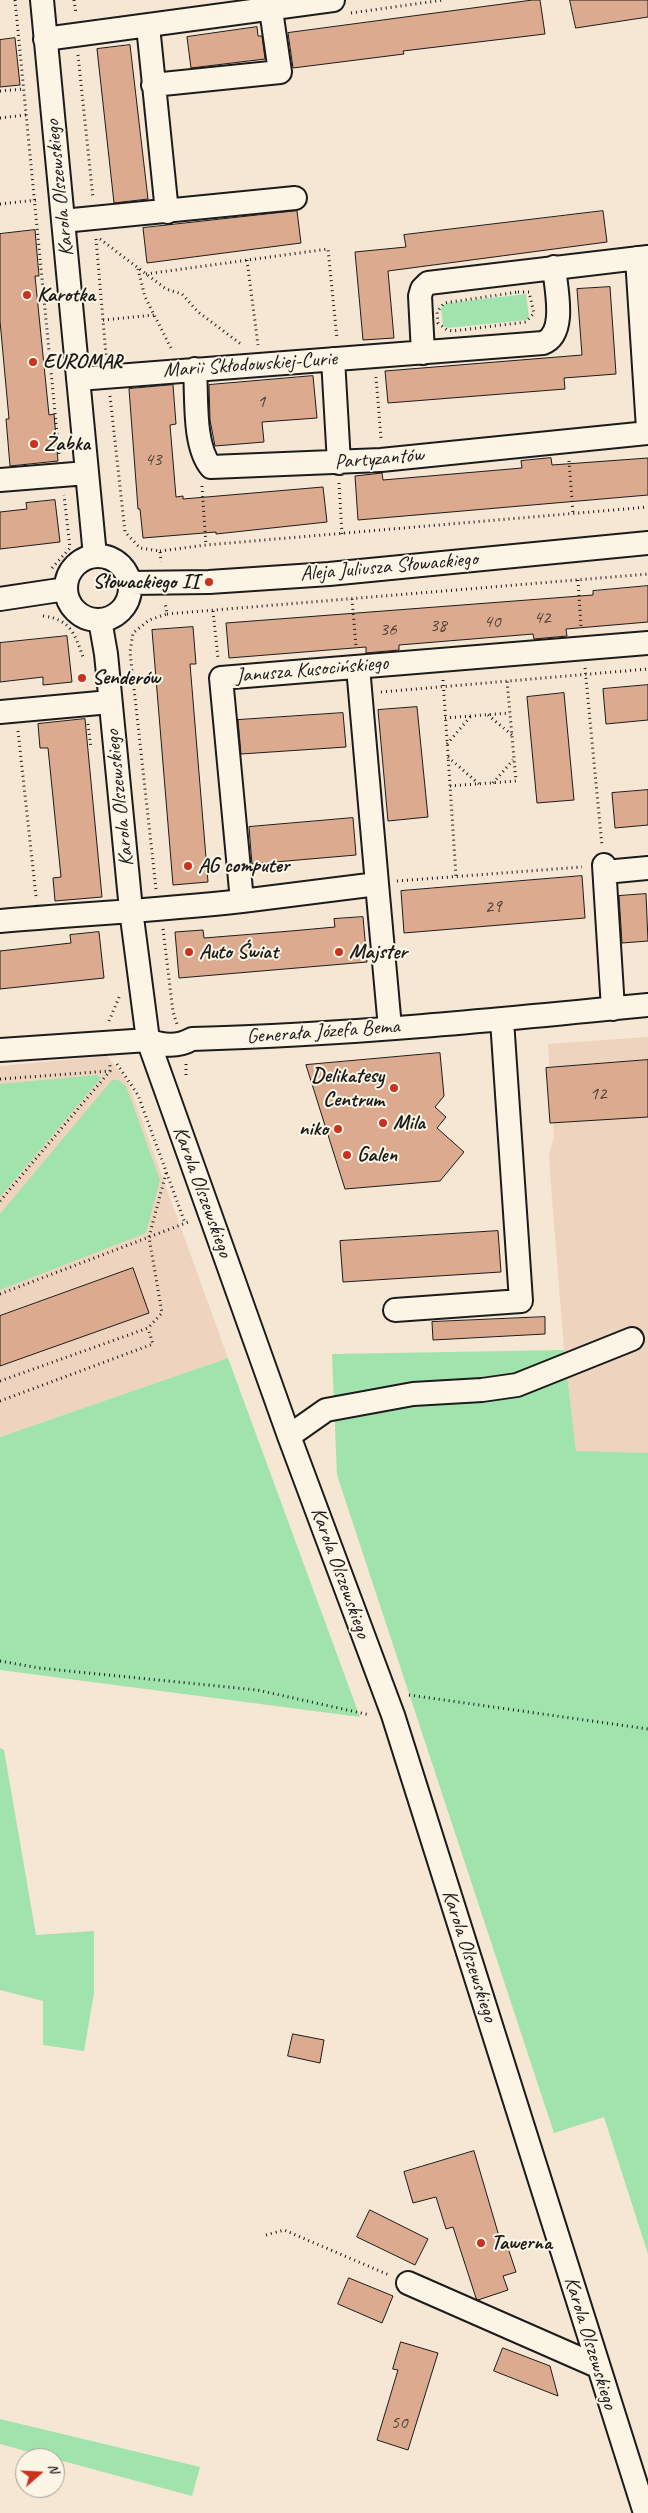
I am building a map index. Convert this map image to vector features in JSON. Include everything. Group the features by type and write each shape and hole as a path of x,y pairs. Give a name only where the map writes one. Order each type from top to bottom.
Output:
{"street":[{"name":"Karola Olszewskiego","path":"42,0 95,556"},
{"path":"45,39 77,33 148,26 333,0"},
{"path":"153,85 280,72 270,10"},
{"path":"148,26 167,212"},
{"path":"63,221 295,198"},
{"path":"422,353 420,296 422,289 428,283 642,258 648,429"},
{"name":"Marii Skłodowskiej-Curie","path":"78,379 189,370 263,357 335,353 375,356 543,343 550,340 558,326 554,267"},
{"path":"335,353 339,471"},
{"name":"Partyzantów","path":"189,370 200,446 205,460 211,467 339,471 648,433"},
{"path":"0,480 87,472"},
{"name":"Aleja Juliusza Słowackiego","path":"130,583 209,582 328,574 648,543"},
{"path":"95,556 105,556 122,566 130,583 130,594 120,612 111,618 100,620 86,617 74,608 68,599 66,589 68,580 78,563 95,556"},
{"path":"0,599 66,589"},
{"name":"Karola Olszewskiego","path":"100,620 131,910 148,1040 289,1436 392,1715 645,2513"},
{"name":"Janusza Kusocińskiego","path":"242,901 221,678 648,643"},
{"path":"358,666 390,1028"},
{"path":"8,711 110,702"},
{"path":"613,1009 604,869 648,868"},
{"path":"0,921 131,910 158,910 377,883"},
{"name":"Generała Józefa Bema","path":"0,1050 148,1040 163,1045 184,1044 192,1039 265,1037 502,1020 648,1005"},
{"path":"394,1310 521,1301 502,1020"},
{"path":"289,1436 326,1410 414,1394 482,1390 517,1385 632,1339"},
{"path":"408,2283 597,2366"}],"path":[{"path":"15,0 61,475 70,548 54,568 48,570"},
{"path":"74,0 96,219"},
{"path":"0,92 24,89"},
{"path":"0,118 26,115"},
{"path":"125,532 108,376 96,236 166,289 182,294 198,312 263,357"},
{"path":"146,274 328,249 335,353"},
{"path":"247,260 263,357"},
{"path":"138,268 144,297 189,370"},
{"path":"529,292 534,313 526,322 453,331 447,330 438,323 437,312 444,303 529,292"},
{"path":"103,320 154,315"},
{"path":"375,356 379,439 389,438"},
{"path":"568,454 572,513"},
{"path":"339,471 342,534"},
{"path":"201,483 206,545"},
{"path":"160,551 206,545 648,507"},
{"path":"167,614 648,574"},
{"path":"377,883 456,876 604,869 578,580"},
{"path":"37,594 37,615 57,617 71,628 85,664"},
{"path":"352,599 358,666"},
{"path":"213,611 221,678"},
{"path":"133,633 130,652 158,910 167,953 172,1012 184,1044"},
{"path":"450,786 516,781 506,654"},
{"path":"442,660 456,876"},
{"path":"360,694 648,669"},
{"path":"85,704 93,758"},
{"path":"8,711 39,918"},
{"path":"446,718 510,713"},
{"path":"488,715 512,735"},
{"path":"447,744 472,716"},
{"path":"448,757 479,784"},
{"path":"493,783 514,759"},
{"path":"110,1042 108,1025 120,994"},
{"path":"0,1201 110,1071 110,1055 138,1095 185,1223"},
{"path":"0,1079 110,1071"},
{"path":"0,1381 148,1328 162,1313 149,1237 166,1173"},
{"path":"0,1294 210,1214"},
{"path":"0,1401 153,1344 148,1328"},
{"path":"0,1661 168,1681 211,1683 257,1690 379,1716 392,1715"},
{"path":"399,1694 648,1729"},
{"path":"266,2235 284,2230 408,2283"}],"shaded area":[{"path":"648,1037 648,1453 576,1452 564,1350 551,1186 549,1155 554,1136 548,1044"},
{"path":"107,1056 128,1082 228,1358 0,1437 0,1066"}],"green space":[{"path":"526,294 529,317 526,320 448,328 443,326 441,308 447,303"},
{"path":"97,1075 101,1078 0,1197 0,1084"},
{"path":"112,1080 118,1080 126,1086 160,1180 146,1233 0,1290 0,1214"},
{"path":"564,1350 576,1451 648,1453 648,2254 604,2117 554,2133 337,1475 332,1354"},
{"path":"228,1358 360,1717 0,1670 0,1437"},
{"path":"0,1748 4,1750 36,1935 94,1931 94,1993 84,2051 43,2045 43,2001 0,1990"},
{"path":"0,2419 200,2467 192,2496 65,2462 65,2448 15,2448 0,2444"}],"building":[{"path":"540,0 545,34 403,51 404,54 293,68 288,33"},
{"path":"570,0 648,0 648,17 576,28"},
{"path":"257,27 258,36 262,36 265,59 191,68 187,37"},
{"path":"15,38 20,85 0,87 0,40"},
{"path":"130,45 148,199 114,203 97,49"},
{"path":"297,211 301,243 147,263 143,228"},
{"path":"603,211 607,242 388,271 394,338 363,340 355,252 406,247 404,235"},
{"path":"35,230 39,276 35,276 49,415 54,414 58,461 10,466 6,419 9,419 0,321 0,234"},
{"path":"610,287 616,374 564,378 565,389 388,403 385,371 582,355 577,289"},
{"path":"313,376 317,418 262,422 264,442 215,446 210,420 209,385"},
{"path":"173,385 176,424 170,425 176,497 183,496 183,499 323,487 327,522 216,534 216,532 143,538 140,509 138,509 129,389"},
{"path":"551,458 552,465 648,458 648,495 358,520 355,476 382,473 383,480 522,468 521,461"},
{"path":"55,500 60,542 0,549 0,512 27,509 26,503"},
{"path":"648,586 648,622 566,629 567,636 534,639 533,634 399,645 399,650 366,653 366,647 229,658 226,623 593,595 593,591"},
{"path":"193,627 196,664 190,664 208,882 173,885 152,630"},
{"path":"67,636 72,682 43,685 43,677 0,682 0,643"},
{"path":"648,685 648,720 606,724 603,689"},
{"path":"564,693 574,800 537,803 527,697"},
{"path":"417,707 428,817 388,821 378,710"},
{"path":"343,713 346,747 241,754 238,720"},
{"path":"85,719 102,897 55,901 53,878 61,877 48,748 40,748 38,724"},
{"path":"648,790 648,825 615,828 612,793"},
{"path":"353,818 356,855 252,864 249,827"},
{"path":"582,876 585,918 404,933 401,891"},
{"path":"646,894 648,941 622,943 619,896"},
{"path":"363,917 367,962 179,978 175,932 203,930 204,938 335,927 334,919"},
{"path":"99,932 104,978 0,989 0,951 71,943 70,935"},
{"name":"Mila","path":"440,1053 444,1096 435,1107 446,1117 437,1128 464,1152 440,1181 345,1189 306,1065"},
{"path":"648,1060 648,1117 550,1123 546,1068"},
{"path":"498,1231 501,1272 343,1282 340,1241"},
{"path":"133,1268 149,1313 0,1366 0,1316"},
{"path":"545,1317 545,1334 433,1340 432,1322"},
{"path":"293,2034 324,2040 320,2063 288,2056"},
{"path":"474,2151 501,2243 506,2242 516,2272 503,2276 508,2290 478,2300 453,2227 446,2229 436,2197 413,2203 404,2172"},
{"path":"370,2210 428,2239 415,2265 357,2237"},
{"path":"349,2278 393,2296 382,2323 338,2304"},
{"path":"401,2342 438,2353 408,2450 377,2440 398,2370 393,2369"},
{"path":"503,2348 550,2366 558,2396 494,2371"}],"place":[{"name":"Karotka","path":"27,295"},
{"name":"EUROMAR","path":"33,362"},
{"name":"Żabka","path":"34,444"},
{"name":"Słowackiego II","path":"209,582"},
{"name":"Senderów","path":"82,678"},
{"name":"AG computer","path":"188,866"},
{"name":"Auto Świat","path":"189,952"},
{"name":"Majster","path":"339,952"},
{"name":"Delikatesy Centrum","path":"394,1088"},
{"name":"Mila","path":"383,1123"},
{"name":"niko","path":"338,1129"},
{"name":"Galen","path":"347,1155"},
{"name":"Tawerna","path":"481,2243"}]}
